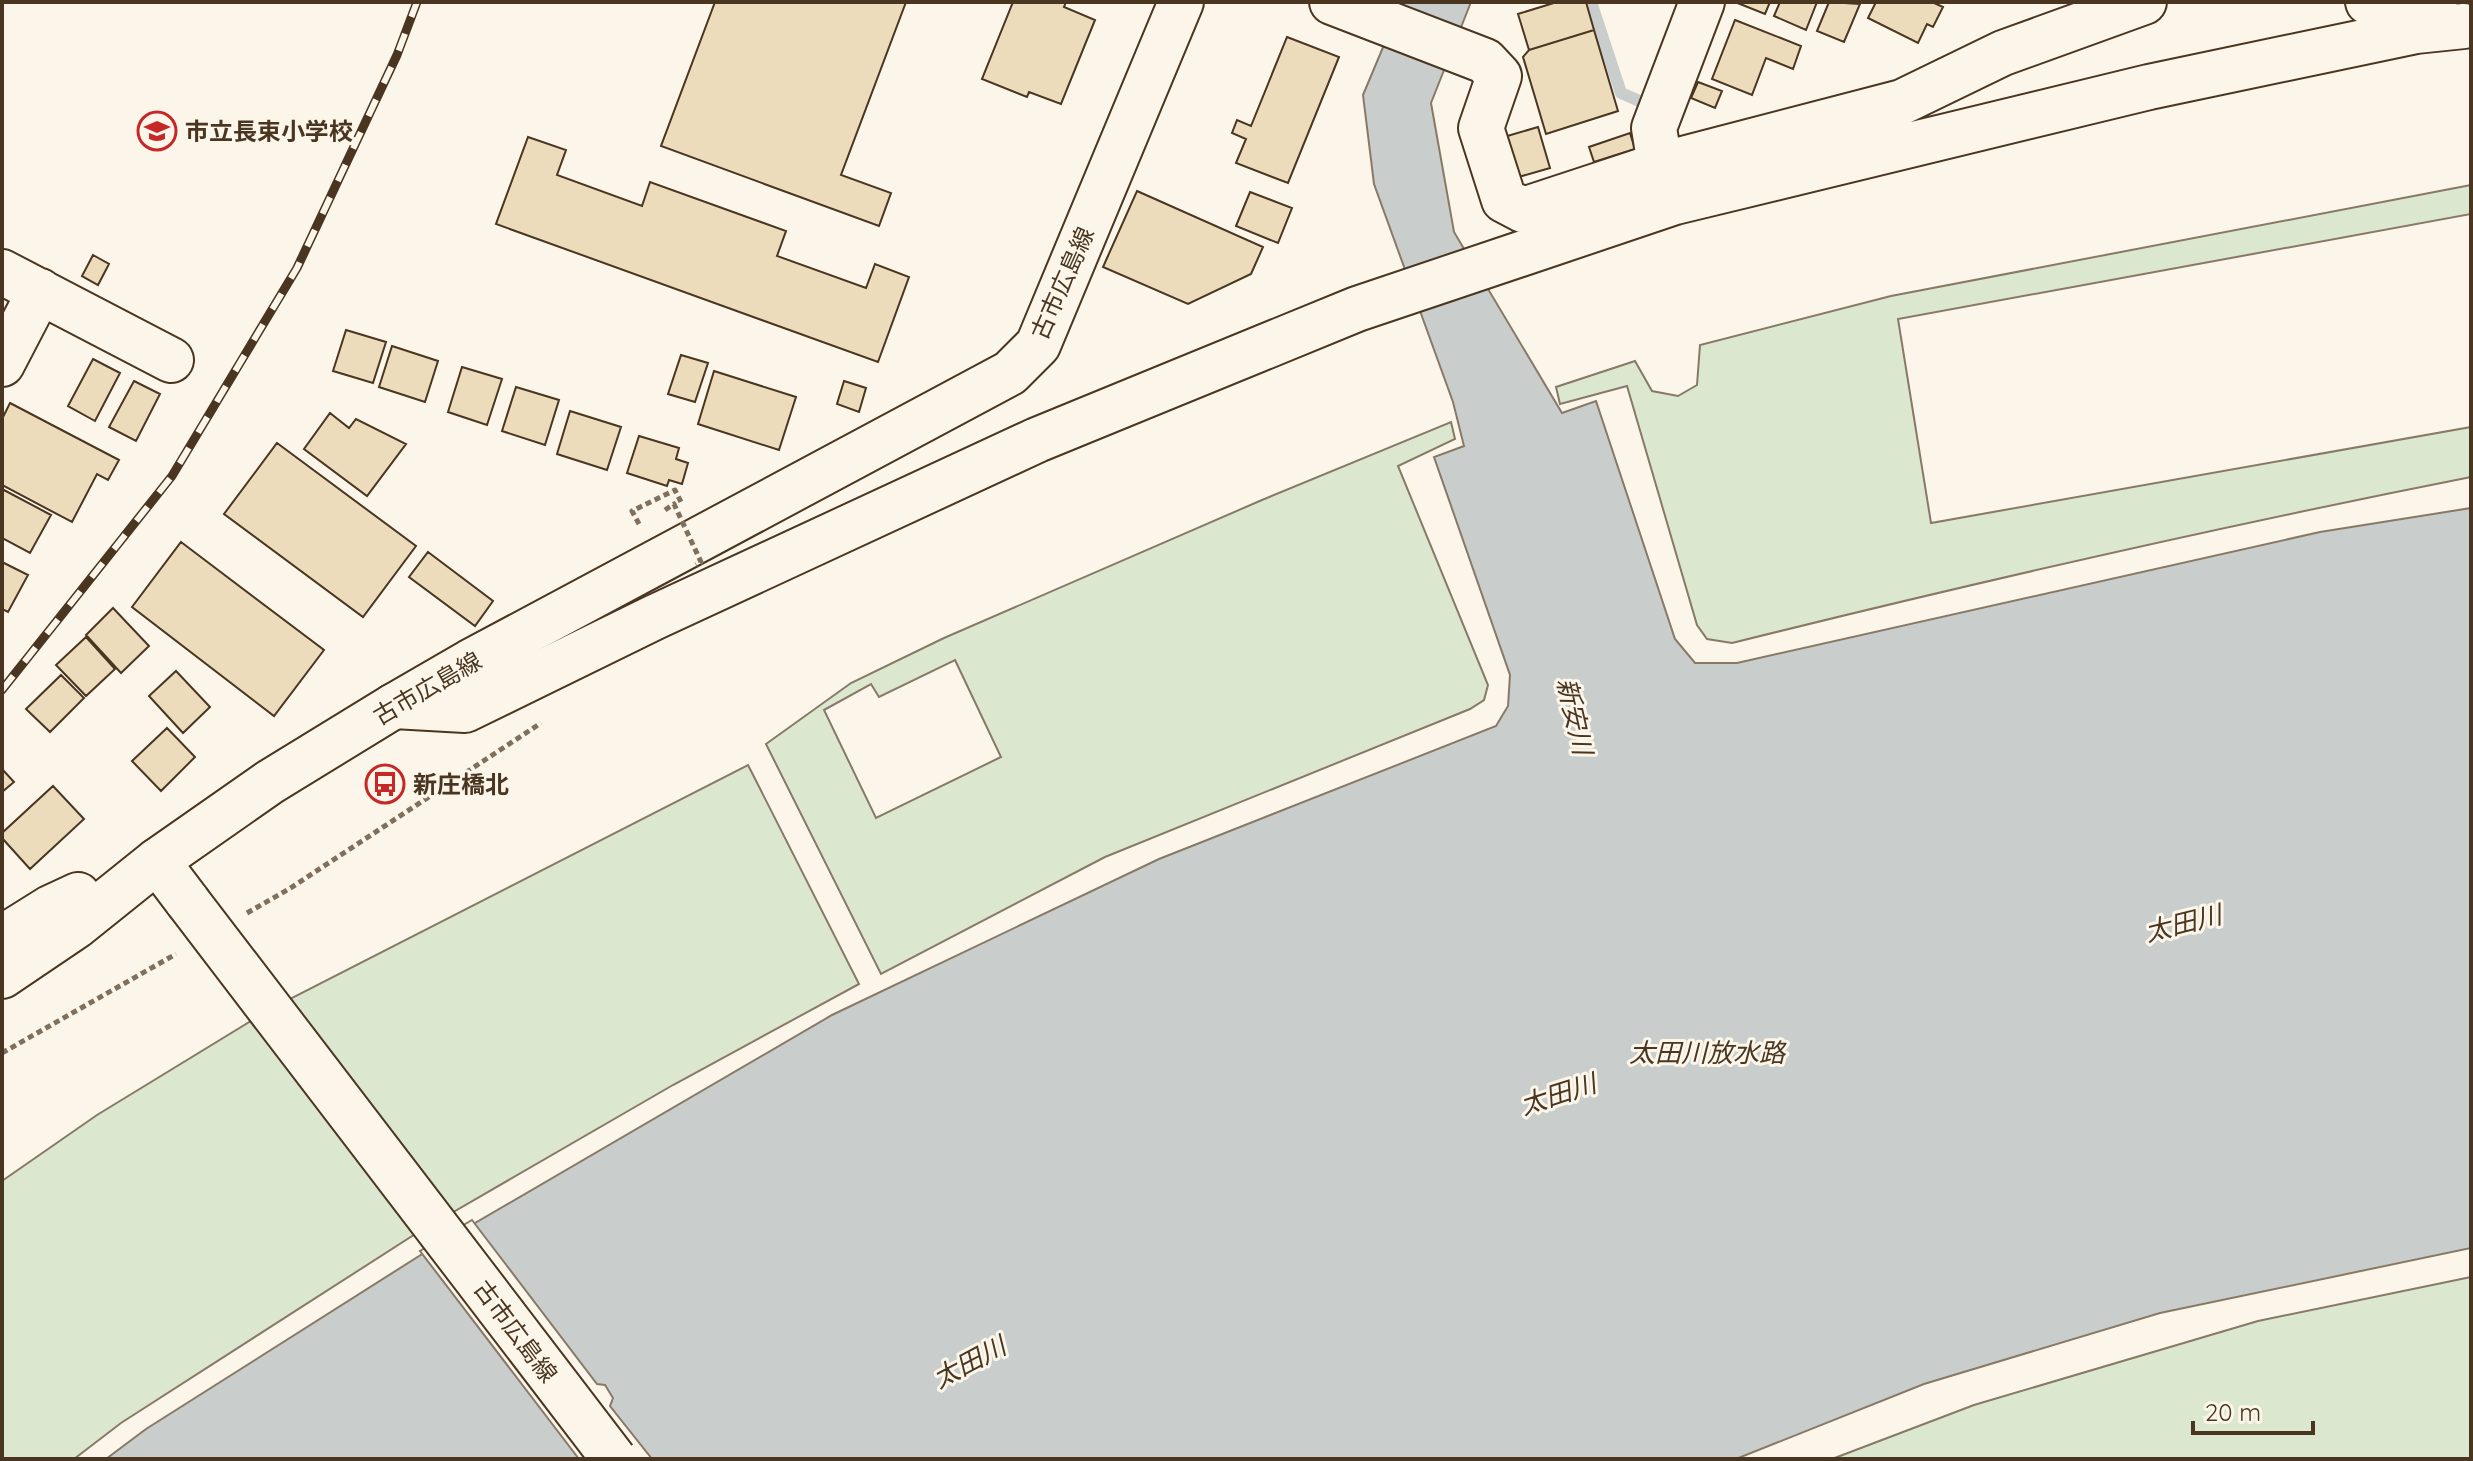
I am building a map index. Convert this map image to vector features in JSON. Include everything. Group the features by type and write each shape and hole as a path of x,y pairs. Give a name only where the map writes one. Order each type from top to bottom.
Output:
{"main road":[{"name":"古市広島線","path":"614,1459 157,861 270,782 394,706 1010,373 1038,345 1181,2"},
{"path":"1332,2 1485,61 1499,76 1481,128 1504,200 1523,210 1660,165 1902,102 2003,53 2144,2"},
{"path":"1660,165 1654,128 1702,2"},
{"path":"2368,2 2467,25"},
{"path":"394,706 465,710 655,617 1037,440 1357,309 1675,202 2149,87 2416,31 2467,25"},
{"path":"2,272 171,360"},
{"path":"2,364 40,291"},
{"path":"2,938 50,908 157,861"},
{"path":"2,976 76,926 157,861"}],"path":[{"path":"651,517 638,524 632,511 675,490 683,507"},
{"path":"665,510 674,504 701,562 696,565"},
{"path":"235,920 289,889 542,722"},
{"path":"2,1053 181,952"}],"green space":[{"path":"2471,185 2471,214 1898,319 1931,523 2471,427 2471,477 2100,556 1732,643 1707,639 1697,625 1627,386 1560,404 1556,387 1635,361 1652,391 1678,396 1697,385 1700,345 1891,296"},
{"path":"1451,422 1455,439 1398,466 1488,685 1484,700 1470,709 1105,857 881,974 766,744 851,683 944,638","holes":["955,660 1001,757 876,818 824,710 871,684 879,697"]},
{"path":"748,765 859,984 673,1085 443,1218 280,1004"},
{"path":"259,1016 423,1229 121,1423 74,1459 2,1459 2,1181 97,1115"},
{"path":"2471,1277 2471,1459 1832,1459 1974,1405 2258,1321"}],"water":[{"name":"太田川放水路","path":"1402,2 1471,2 1431,103 1454,232 1562,413 1596,401 1675,639 1695,663 1737,663 2320,532 2471,508 2471,1248 2160,1313 1924,1384 1736,1459 106,1459 146,1429 427,1251 832,1015 1159,859 1496,726 1508,706 1510,675 1434,457 1464,446 1453,402 1374,184 1363,95"}],"pier":[{"path":"472,1220 597,1384 605,1385 613,1398 610,1406 652,1459 579,1459 420,1251"}],"building":[{"path":"715,2 906,2 841,175 891,193 879,226 661,146"},
{"path":"1013,2 1066,2 1064,7 1095,20 1061,104 1029,92 1027,97 982,79"},
{"path":"1557,2 1586,2 1594,30 1529,50 1518,14"},
{"path":"1735,2 1770,2 1765,14"},
{"path":"1780,2 1817,2 1806,30 1774,16"},
{"path":"1829,2 1860,4 1844,42 1817,31"},
{"path":"1876,2 1932,2 1943,7 1933,27 1927,24 1918,43 1868,18"},
{"path":"1735,20 1801,46 1793,69 1766,58 1752,95 1712,79"},
{"path":"1594,30 1618,111 1546,134 1523,57 1529,50"},
{"path":"1287,37 1339,57 1288,183 1236,163 1246,139 1232,133 1237,120 1251,126"},
{"path":"1698,82 1722,91 1715,108 1691,98"},
{"path":"1538,127 1550,168 1515,178 1504,137"},
{"path":"1630,133 1635,149 1594,162 1589,147"},
{"path":"528,137 566,150 557,175 642,206 650,182 786,231 777,256 866,288 875,264 909,277 878,362 496,224"},
{"path":"1137,191 1263,247 1251,274 1188,304 1103,267"},
{"path":"1250,192 1292,208 1278,243 1236,226"},
{"path":"93,255 109,264 98,285 82,276"},
{"path":"346,330 386,342 373,383 333,371"},
{"path":"392,346 438,361 425,402 379,387"},
{"path":"681,355 708,363 695,402 668,394"},
{"path":"93,359 120,373 95,421 68,406"},
{"path":"462,367 502,379 487,425 448,412"},
{"path":"714,371 796,397 779,450 698,424"},
{"path":"134,381 160,394 136,441 109,427"},
{"path":"844,381 866,388 859,412 837,404"},
{"path":"516,387 559,400 545,445 502,431"},
{"path":"10,403 119,460 108,480 97,474 72,522 2,485 2,419"},
{"path":"570,411 621,427 607,470 557,454"},
{"path":"330,413 349,428 356,419 406,444 367,496 304,449"},
{"path":"639,436 679,448 676,459 688,463 682,484 669,480 667,486 627,473"},
{"path":"277,443 416,546 363,617 224,514"},
{"path":"2,489 51,515 30,553 2,538"},
{"path":"181,542 324,650 274,716 132,607"},
{"path":"428,552 493,601 475,626 409,577"},
{"path":"2,562 28,575 8,612 2,609"},
{"path":"113,608 149,646 121,673 86,635"},
{"path":"86,637 115,669 86,696 56,665"},
{"path":"176,671 210,707 183,733 149,696"},
{"path":"61,675 84,698 50,732 26,709"},
{"path":"167,728 195,757 161,791 132,761"},
{"path":"2,769 14,782 2,792"},
{"path":"53,786 84,819 30,869 2,838 2,833"}],"waterway":[{"path":"1591,2 1621,93 1651,106"}],"railway":[{"path":"2,690 172,476 297,268 397,55 417,2"}],"place":[{"name":"市立長束小学校","path":"157,131"},
{"name":"新庄橋北","path":"385,784"}],"water label":[{"name":"新安川","path":"1575,716"},
{"name":"太田川","path":"2183,923"},
{"name":"太田川","path":"1558,1094"},
{"name":"太田川","path":"969,1362"}]}
